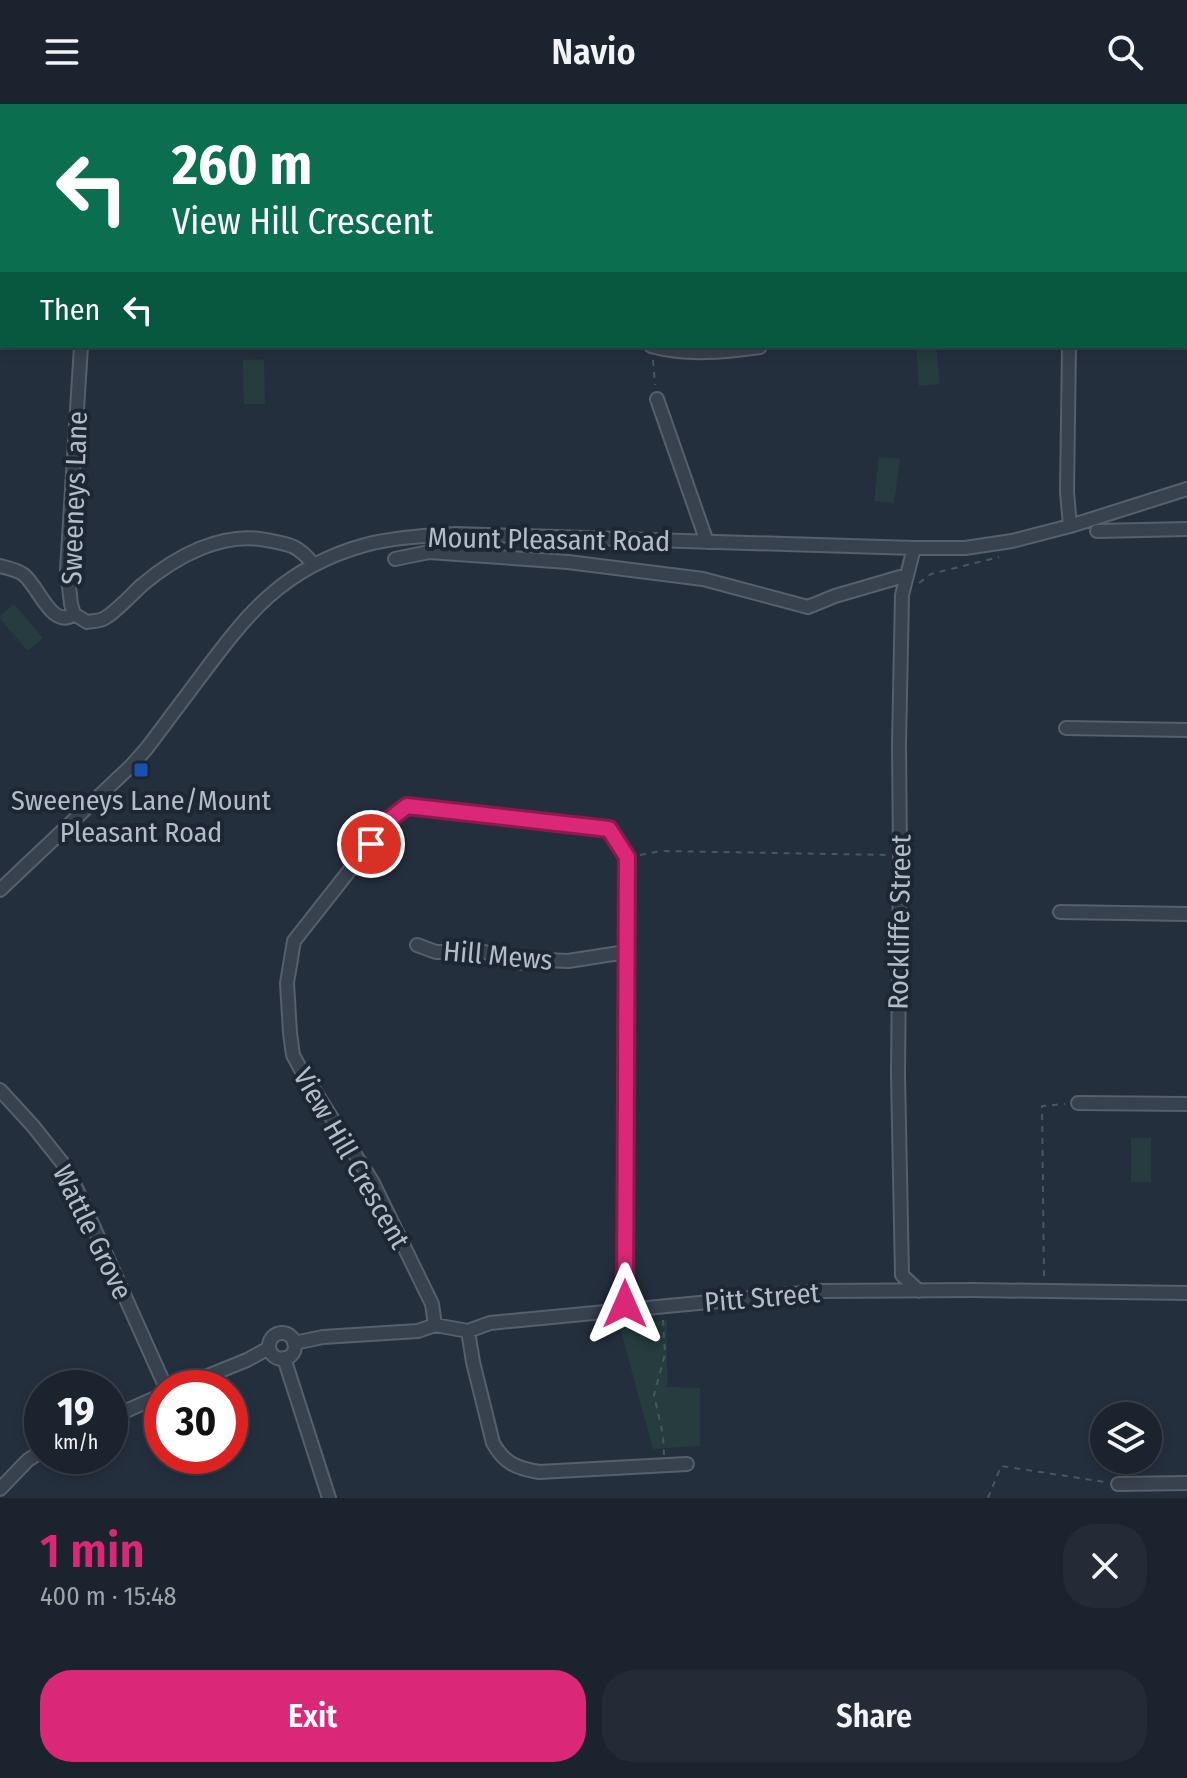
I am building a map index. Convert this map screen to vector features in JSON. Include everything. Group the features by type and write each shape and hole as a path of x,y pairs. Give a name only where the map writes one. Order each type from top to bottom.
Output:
{"street":[{"name":"Sweeneys Lane","path":"81,348 67,569 74,614 87,622 104,619 154,575 186,554 219,541 260,538 280,542 300,549 313,564"},
{"path":"661,348 716,353 753,348"},
{"path":"1069,348 1067,492 1070,526"},
{"path":"657,399 707,542"},
{"name":"Mount Pleasant Road","path":"0,890 131,766 247,616 269,594 313,564 339,553 368,544 411,537 456,534 965,548 1012,541 1070,526 1187,489"},
{"path":"1097,531 1187,529"},
{"name":"Rockliffe Street","path":"914,548 902,595 898,1075 902,1275 919,1291"},
{"path":"395,559 429,552 568,562 703,579 808,607 907,575"},
{"path":"0,566 22,573 54,614 63,619 74,614"},
{"path":"1066,728 1187,730"},
{"name":"View Hill Crescent","path":"435,1325 432,1304 372,1181 293,1055 287,983 294,941 390,819 407,806 609,829 627,857"},
{"path":"625,1311 627,857"},
{"path":"1060,912 1187,914"},
{"name":"Hill Mews","path":"417,945 436,952 485,952 518,963 568,961 626,952"},
{"name":"Wattle Grove","path":"0,1090 68,1170 158,1370"},
{"path":"1078,1103 1187,1104"},
{"name":"Pitt Street","path":"294,1343 323,1337 418,1331 435,1325 468,1331 490,1323 823,1291 1187,1293"},
{"path":"468,1331 493,1443 499,1454 510,1463 539,1472 687,1464"},
{"path":"279,1333 289,1335 294,1343 292,1353 284,1358 275,1357 269,1348 271,1339 279,1333"},
{"path":"222,1370 269,1348"},
{"path":"284,1358 329,1498"},
{"path":"0,1489 24,1464"},
{"path":"1118,1484 1187,1483"}],"path":[{"path":"651,348 657,399"},
{"path":"902,595 931,574 1010,554"},
{"path":"627,857 661,851 900,855"},
{"path":"1044,1291 1042,1106 1078,1103"},
{"path":"662,1306 665,1354 654,1395 663,1435 664,1465"},
{"path":"988,1498 1001,1466 1118,1484"}],"green space":[{"path":"916,348 936,348 940,384 919,386"},
{"path":"264,359 265,404 244,404 243,360"},
{"path":"879,457 900,459 894,503 874,501"},
{"path":"14,604 43,638 28,651 0,619"},
{"path":"1131,1138 1151,1138 1151,1182 1131,1182"},
{"path":"667,1320 667,1387 700,1388 700,1446 653,1449 619,1324"}],"place":[{"name":"Sweeneys Lane/Mount Pleasant Road","path":"141,770"}],"route":[{"path":"371,844 390,819 407,806 609,829 627,857 625,1304"}]}
